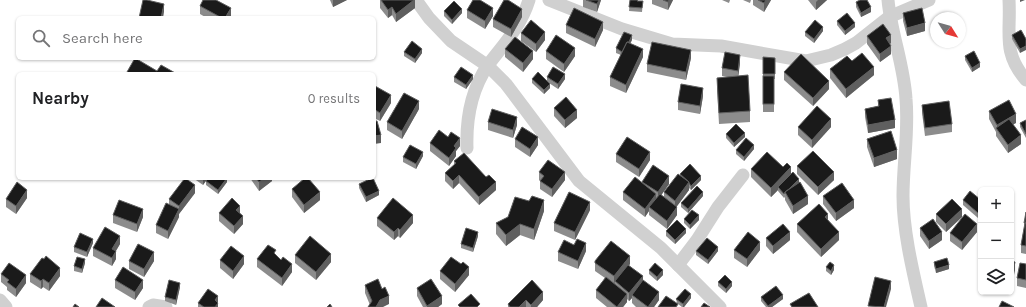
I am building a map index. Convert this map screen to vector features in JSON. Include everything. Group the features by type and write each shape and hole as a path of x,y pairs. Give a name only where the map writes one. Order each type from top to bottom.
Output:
{"street":[{"path":"416,0 429,18 451,41 488,66 521,101 574,176 678,265 720,307"},
{"path":"467,148 466,132 470,104 488,66 514,32 523,16 529,0"},
{"path":"549,0 622,29 672,44 721,46 806,61 831,55 844,49 856,43 889,17 929,0"},
{"path":"888,0 889,17 904,74 907,100 907,136 903,196 904,214 921,307"},
{"path":"1009,0 1010,52 1012,61 1026,80"},
{"path":"678,265 698,240 718,207 743,175"},
{"path":"0,300 6,307"},
{"path":"149,307 153,305 166,307"}],"building":[{"path":"143,0 164,4 161,16 139,16"},
{"path":"203,0 216,0 231,8 226,16 218,16 200,6"},
{"path":"381,0 414,0 396,14 392,7 388,10"},
{"path":"473,0 480,0 493,8 485,21 467,10"},
{"path":"504,0 508,0 522,9 511,29 493,19"},
{"path":"586,0 599,0 597,4"},
{"path":"630,0 643,1 642,8 629,7"},
{"path":"758,0 766,0 764,3"},
{"path":"860,0 867,0 871,7 861,13 856,2"},
{"path":"454,1 462,9 452,20 444,11"},
{"path":"574,8 603,22 595,39 566,25"},
{"path":"922,8 925,23 907,28 903,13"},
{"path":"847,13 855,23 845,31 837,21"},
{"path":"531,20 545,32 536,44 521,33"},
{"path":"815,20 823,27 814,39 805,32"},
{"path":"883,24 891,35 886,38 891,46 880,54 867,36"},
{"path":"1021,30 1026,39 1026,46 1020,49 1012,35"},
{"path":"624,32 632,35 622,52 616,48"},
{"path":"556,35 575,48 564,64 546,51"},
{"path":"515,37 533,51 523,63 505,49"},
{"path":"412,41 422,49 415,59 404,52"},
{"path":"627,42 643,49 626,85 610,77"},
{"path":"652,42 691,50 686,72 647,64"},
{"path":"974,51 980,63 972,68 965,56"},
{"path":"725,52 740,55 738,71 722,68"},
{"path":"862,53 874,67 846,89 830,69 847,56 852,61"},
{"path":"801,54 829,81 813,98 784,72"},
{"path":"763,57 775,58 775,74 763,74"},
{"path":"134,60 138,60 157,71 161,65 173,72 127,72"},
{"path":"461,67 473,75 466,85 454,77"},
{"path":"553,67 565,74 558,84 547,77"},
{"path":"538,72 550,84 544,90 532,79"},
{"path":"748,75 750,111 719,113 717,78"},
{"path":"763,76 774,76 774,104 763,104"},
{"path":"681,84 703,88 700,106 678,102"},
{"path":"376,87 391,95 380,113 376,110"},
{"path":"404,93 419,101 402,131 387,122"},
{"path":"566,97 577,110 565,120 554,108"},
{"path":"891,98 895,120 868,125 865,109 879,106 878,100"},
{"path":"1009,100 1016,114 997,125 989,111"},
{"path":"949,101 952,124 925,128 922,105"},
{"path":"817,106 831,119 812,140 798,127"},
{"path":"492,109 517,117 513,130 488,122"},
{"path":"1009,119 1021,135 1008,145 996,128"},
{"path":"1026,120 1026,134 1020,123"},
{"path":"376,121 377,121 381,135 376,136"},
{"path":"736,124 745,133 734,143 726,134"},
{"path":"522,127 538,137 530,149 515,139"},
{"path":"439,130 448,137 451,132 460,138 454,146 456,148 449,158 430,143"},
{"path":"891,131 897,150 874,158 867,139"},
{"path":"627,137 650,152 639,169 616,154"},
{"path":"746,138 754,145 744,157 736,150"},
{"path":"410,145 423,152 416,164 403,157"},
{"path":"813,151 834,172 818,187 797,166"},
{"path":"767,152 783,167 787,163 791,167 771,188 751,169"},
{"path":"464,153 486,177 489,175 496,182 479,197 459,175 453,181 445,173 456,163 454,161"},
{"path":"548,160 565,172 552,189 540,181 544,176 539,172"},
{"path":"690,164 701,176 691,186 689,182 680,174"},
{"path":"653,165 669,176 658,192 642,182"},
{"path":"793,172 799,179 784,194 778,187"},
{"path":"678,174 689,182 675,201 664,192"},
{"path":"635,177 656,194 645,209 623,192"},
{"path":"183,180 188,180 195,185 179,206 169,199"},
{"path":"207,180 226,180 218,190 206,181"},
{"path":"303,180 310,180 320,192 304,205 292,189"},
{"path":"368,180 374,180 379,191 366,197 359,184"},
{"path":"17,182 27,190 16,206 6,199"},
{"path":"800,182 808,196 793,206 785,192"},
{"path":"842,183 854,200 836,213 823,196"},
{"path":"697,186 703,192 688,209 681,203"},
{"path":"970,191 978,198 978,213 963,200"},
{"path":"569,192 590,202 575,232 554,223"},
{"path":"660,194 677,207 667,221 649,207"},
{"path":"532,196 544,200 534,229 520,224 506,235 496,223 508,217 515,197 529,201"},
{"path":"232,198 240,206 236,210 243,216 234,226 219,213"},
{"path":"393,198 413,215 400,230 398,228 394,232 377,218"},
{"path":"952,199 962,209 946,224 936,214"},
{"path":"119,200 143,209 137,224 113,215"},
{"path":"166,203 179,209 168,231 156,225"},
{"path":"819,204 828,214 825,217 839,232 821,249 797,224"},
{"path":"692,210 699,215 690,225 684,219"},
{"path":"1026,212 1026,223 1024,223"},
{"path":"965,214 977,224 962,242 950,233"},
{"path":"933,219 942,232 929,241 920,228"},
{"path":"677,220 686,229 675,240 666,231"},
{"path":"1026,223 1026,246 1021,245"},
{"path":"783,224 790,232 773,246 766,238"},
{"path":"105,227 120,236 112,249 116,251 112,258 93,248"},
{"path":"466,228 478,232 473,248 461,244"},
{"path":"748,232 760,242 747,259 734,250"},
{"path":"80,233 93,239 87,252 74,247"},
{"path":"310,236 331,254 316,272 295,255"},
{"path":"707,238 718,247 708,260 696,251"},
{"path":"577,239 586,243 578,261 558,252 564,240 574,245"},
{"path":"611,241 630,256 614,276 595,263"},
{"path":"138,244 154,252 144,269 129,261"},
{"path":"268,245 276,250 274,253 281,260 283,257 292,264 282,278 257,259"},
{"path":"231,246 244,256 233,271 220,260"},
{"path":"46,256 60,268 49,283 43,279 41,281 30,274 42,258 44,259"},
{"path":"77,257 85,259 82,269 74,266"},
{"path":"451,257 461,264 463,262 469,267 455,284 440,271"},
{"path":"947,258 949,265 936,269 934,262"},
{"path":"830,262 834,265 831,271 826,267"},
{"path":"9,263 26,275 16,289 7,282 9,280 1,274"},
{"path":"655,263 663,270 657,277 649,270"},
{"path":"1020,263 1026,264 1026,280 1017,278"},
{"path":"628,265 643,276 629,293 615,281"},
{"path":"123,267 143,280 135,292 115,280"},
{"path":"725,275 732,282 726,289 718,282"},
{"path":"606,277 627,294 617,307 596,290"},
{"path":"875,277 891,281 884,307 868,306"},
{"path":"378,279 382,289 385,287 389,296 380,300 376,307 368,307 372,301 365,285"},
{"path":"431,279 442,296 427,306 417,288"},
{"path":"169,280 180,283 176,300 165,297"},
{"path":"532,280 543,292 531,305 526,300 519,307 510,307 508,304"},
{"path":"643,280 659,292 648,307 632,295"},
{"path":"776,286 783,295 768,306 761,297"},
{"path":"208,289 218,296 215,300 218,303 215,307 204,307 198,303"},
{"path":"685,289 691,294 683,304 676,299"},
{"path":"809,293 818,307 792,307 790,304"},
{"path":"471,294 480,304 477,307 460,307 458,305"},
{"path":"666,296 678,304 676,307 658,307"},
{"path":"102,298 115,307 96,307"},
{"path":"1002,301 1014,307 999,307"},
{"path":"704,303 710,307 701,307"}]}
